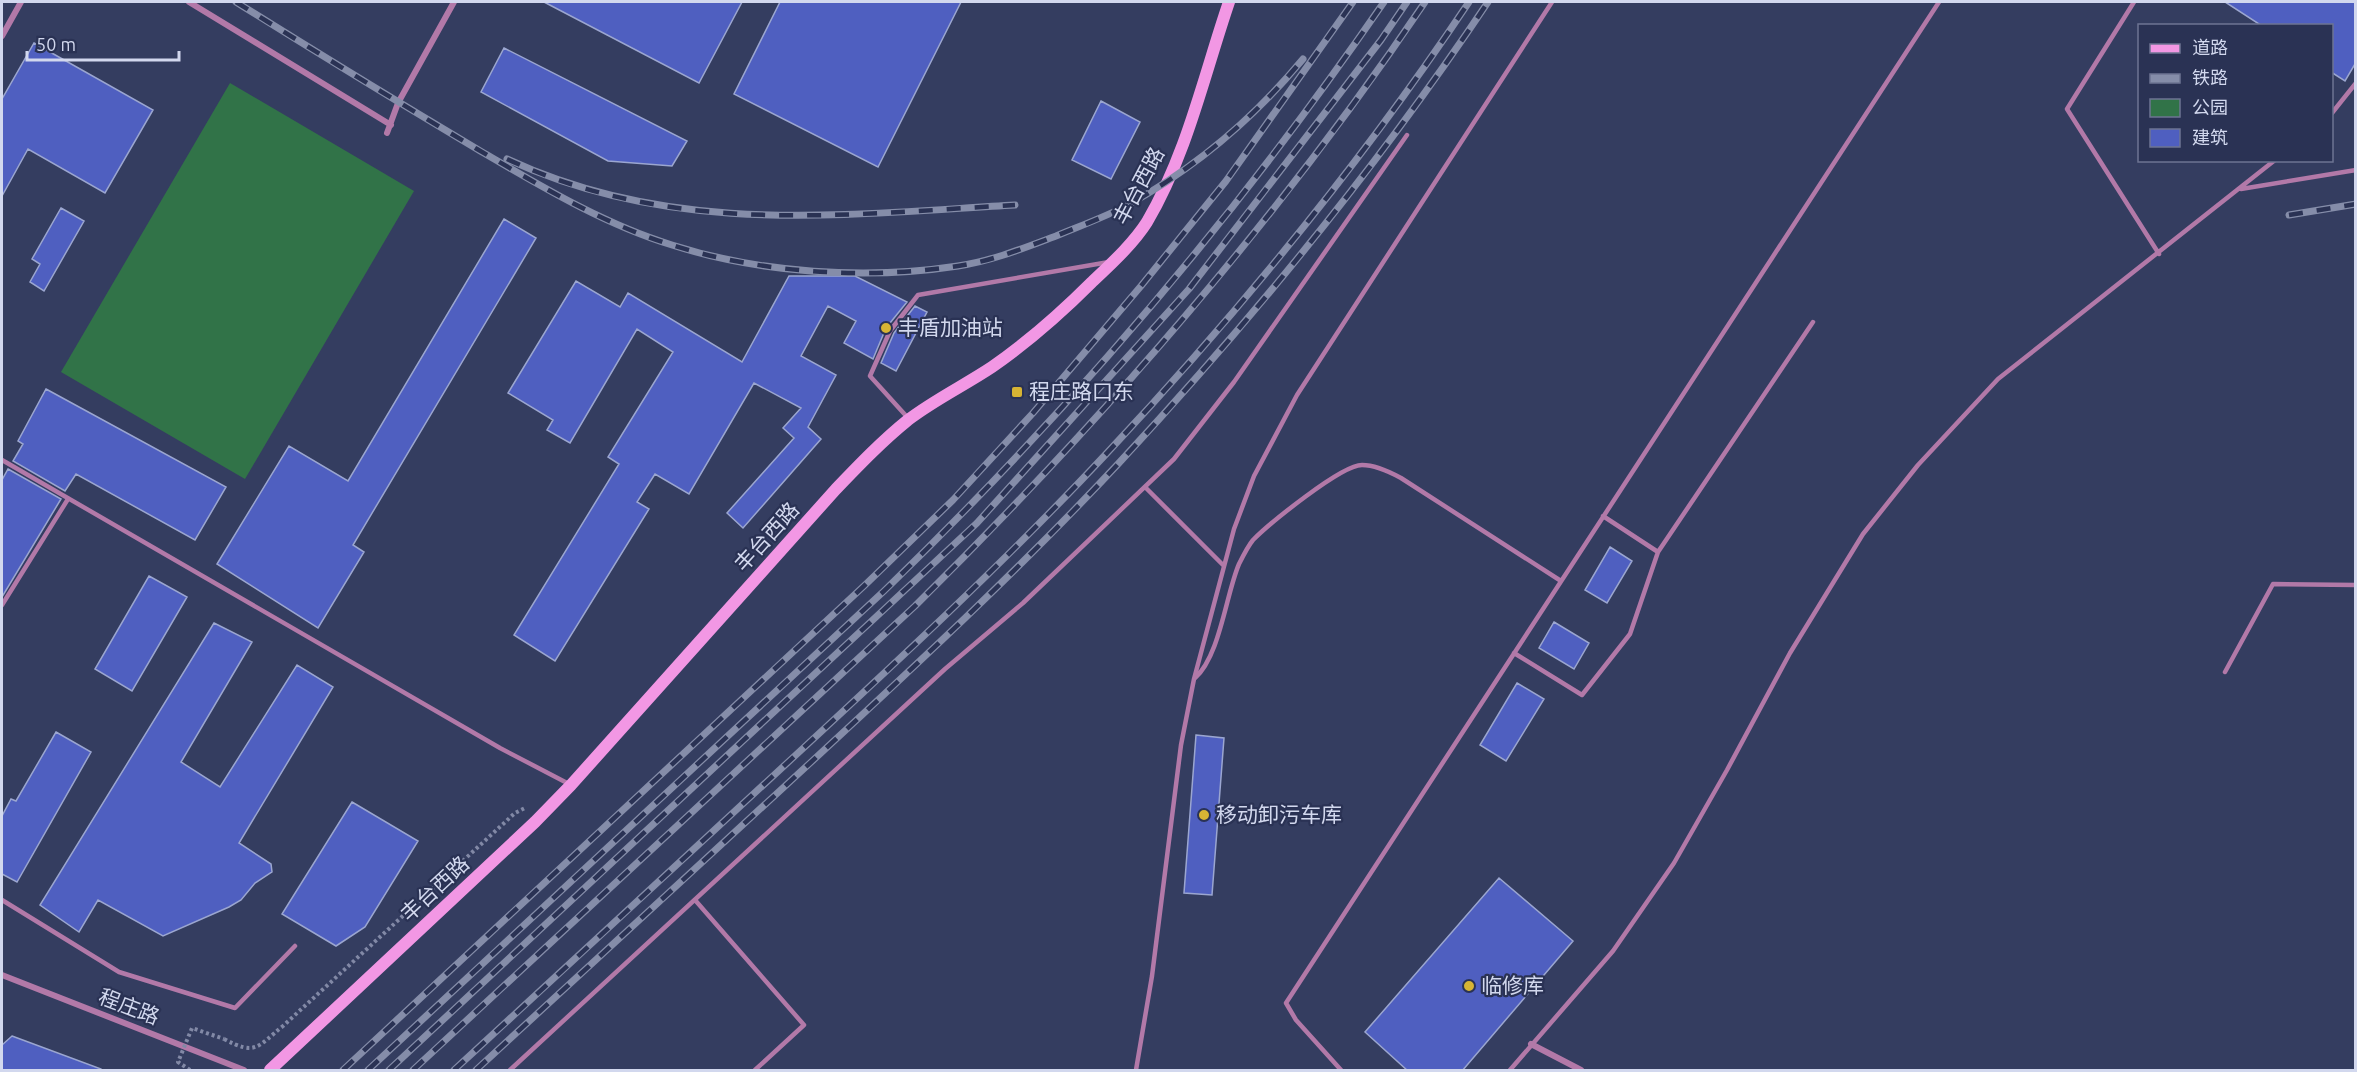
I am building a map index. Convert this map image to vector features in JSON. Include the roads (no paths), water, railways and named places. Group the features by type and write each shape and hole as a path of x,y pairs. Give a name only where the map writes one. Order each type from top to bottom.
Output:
{"main road":[{"name":"丰台西路","path":"270,1071 535,822 571,785 873,450 909,419 991,367 1027,341 1115,261 1146,224 1170,180 1229,2"}],"street":[{"path":"2,36 21,2"},
{"path":"189,2 391,125"},
{"path":"387,133 398,103 454,2"},
{"name":"程庄路","path":"2,975 244,1071"},
{"path":"1531,1044 1581,1071"}],"lane":[{"path":"1136,1071 1152,976 1181,745 1194,679 1234,529 1254,476 1297,395 1552,2"},
{"path":"1341,1071 1296,1020 1286,1003 1939,2"},
{"path":"2134,2 2067,109 2158,254"},
{"path":"2333,110 2355,83"},
{"path":"510,1071 945,669 1023,603 1174,459 1233,382 1407,135"},
{"path":"1510,1071 1613,951 1674,863 1790,653 1870,526 1918,465 1998,379 2273,162"},
{"path":"2239,190 2355,170"},
{"path":"909,419 870,376 890,331 918,295 1115,261"},
{"path":"1514,653 1582,695 1630,634 1658,552 1813,321"},
{"path":"2,460 500,748 571,785"},
{"path":"1194,679 1201,673 1218,636 1239,564 1251,542 1280,516 1318,488 1360,465 1385,471 1401,478 1561,581"},
{"path":"1145,487 1224,565"},
{"path":"2,605 68,499"},
{"path":"1603,516 1658,552"},
{"path":"2225,672 2273,584 2355,585"},
{"path":"2,900 119,972 234,1008 295,946"},
{"path":"694,900 804,1025 755,1071"}],"railway":[{"path":"236,2 477,149 596,215 646,236 706,255 777,268 850,273 887,273 971,264 1056,236 1128,205 1177,175 1222,140 1264,102 1303,59"},
{"path":"343,1070 865,585 953,500 1033,413 1141,286 1226,181 1353,2"},
{"path":"368,1070 884,591 1020,453 1149,309 1210,234 1328,81 1384,2"},
{"path":"389,1070 977,523 1189,289 1381,40 1407,2"},
{"path":"413,1070 915,606 985,536 1120,391 1248,240 1369,83 1425,2"},
{"path":"454,1070 916,643 1070,492 1204,346 1297,235 1386,120 1469,2"},
{"path":"476,1070 927,654 1043,542 1118,464 1217,354 1312,240 1403,123 1488,2"},
{"path":"507,159 569,183 631,200 694,210 757,215 821,215 1015,205"},
{"path":"2289,215 2356,204"}],"place":[{"name":"丰盾加油站","path":"886,328"},
{"name":"程庄路口东","path":"1017,392"},
{"name":"移动卸污车库","path":"1204,815"},
{"name":"临修库","path":"1469,986"}]}
